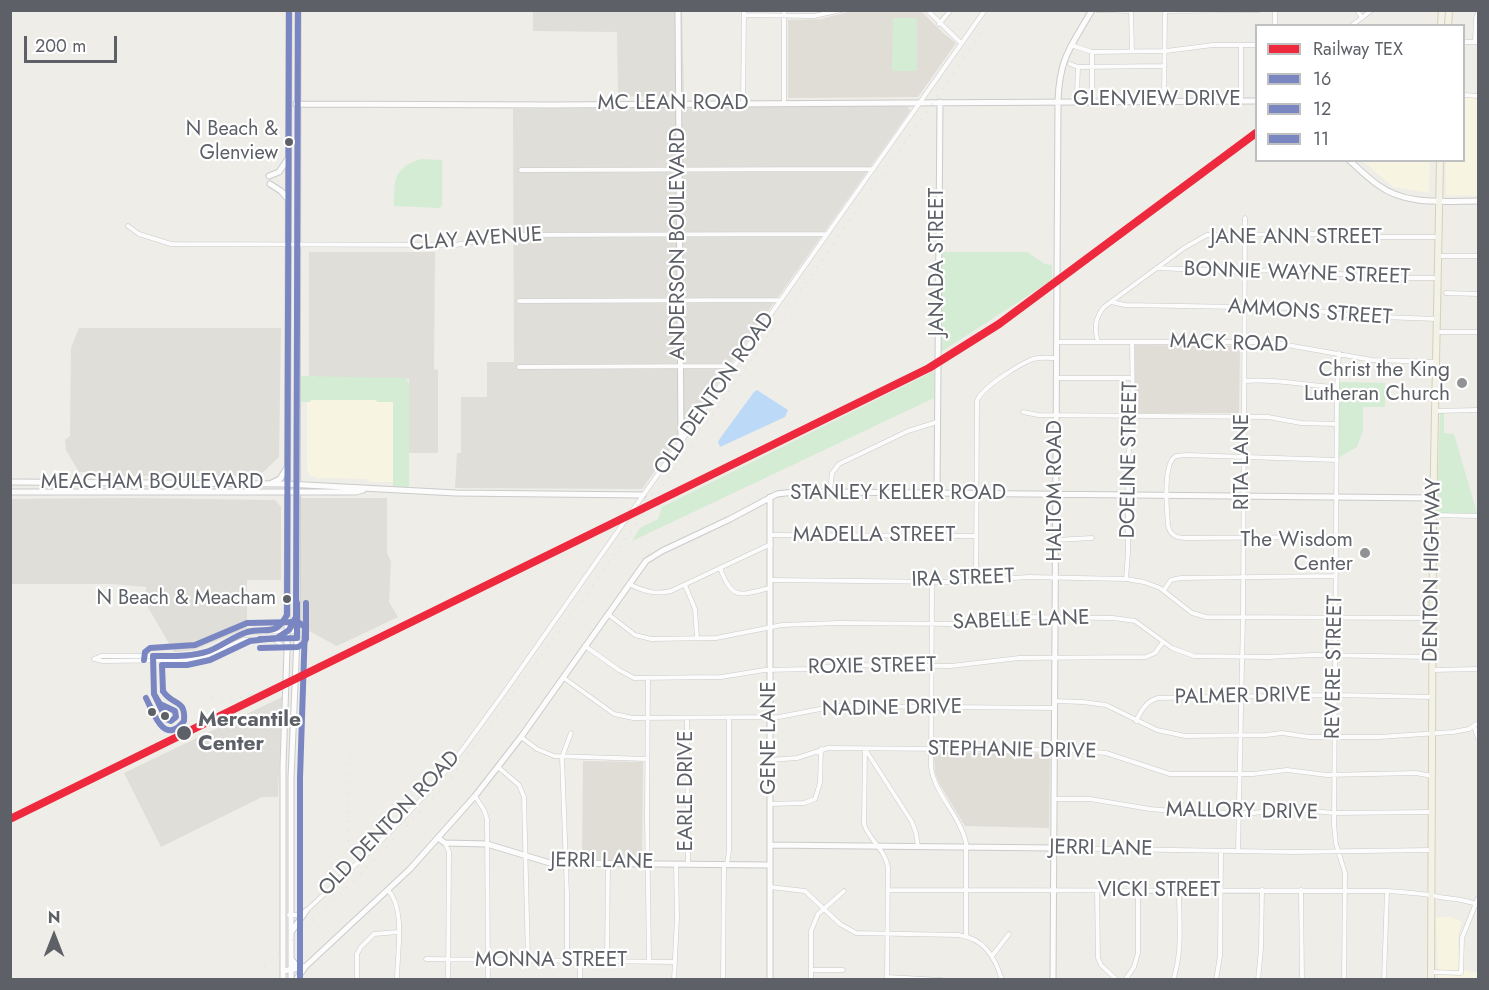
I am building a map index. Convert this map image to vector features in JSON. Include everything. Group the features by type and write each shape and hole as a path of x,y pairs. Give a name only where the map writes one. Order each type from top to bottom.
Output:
{"main road":[{"path":"283,980 283,765 287,651 289,10"},
{"path":"291,980 291,765 297,638 298,10"},
{"name":"ANDERSON BOULEVARD","path":"678,10 681,442"},
{"name":"HALTOM ROAD","path":"1053,980 1058,100 1061,68 1070,45 1092,10"},
{"name":"MC LEAN ROAD","path":"288,104 743,104 1058,100"},
{"name":"GLENVIEW DRIVE","path":"1058,100 1255,101"},
{"name":"JANADA STREET","path":"937,493 940,102"},
{"path":"287,159 280,171 269,176 287,176"},
{"path":"1351,162 1378,186 1408,199 1479,201"},
{"name":"DENTON HIGHWAY","path":"1431,976 1433,516 1440,162"},
{"path":"287,184 270,184 281,191 287,199"},
{"path":"287,405 297,405"},
{"path":"271,484 280,479 287,465"},
{"name":"MEACHAM BOULEVARD","path":"10,482 297,484 365,489 516,494 643,495"},
{"path":"91,482 91,493"},
{"name":"MEACHAM BOULEVARD","path":"10,492 297,493 356,492 365,489"},
{"name":"STANLEY KELLER ROAD","path":"296,980 305,968 438,838 475,796 521,737 639,569 652,556 771,497 786,493 830,492 1434,498"},
{"path":"271,493 281,498 287,508"},
{"name":"GENE LANE","path":"770,980 771,497"},
{"path":"287,562 297,562"},
{"path":"287,587 297,587"},
{"path":"283,765 291,765"},
{"path":"283,829 291,829"},
{"path":"438,838 445,843"},
{"name":"JERRI LANE","path":"445,843 487,844 550,863 770,865"},
{"name":"JERRI LANE","path":"770,844 1053,849"},
{"path":"292,906 298,912 306,911"},
{"path":"292,932 306,911"},
{"path":"291,960 296,965 305,968"},
{"path":"283,971 305,968"}],"street":[{"path":"743,104 744,13 820,15 841,10"},
{"path":"927,10 939,24 962,43"},
{"path":"939,24 951,10"},
{"name":"OLD DENTON ROAD","path":"282,915 299,915 306,911 391,830 454,762 986,10"},
{"path":"1098,10 1131,12 1132,51"},
{"path":"1164,100 1165,11 1259,10"},
{"path":"1357,10 1362,18"},
{"path":"1354,24 1372,10"},
{"path":"784,13 784,103"},
{"path":"1477,42 1476,18 1479,13"},
{"path":"1070,45 1092,52 1166,51 1213,45 1255,45"},
{"path":"1240,45 1241,100"},
{"path":"1092,52 1092,100"},
{"path":"1070,64 1078,67 1165,66"},
{"path":"1077,93 1078,67"},
{"path":"521,170 874,169"},
{"name":"RITA LANE","path":"1238,851 1243,618 1245,218"},
{"name":"CLAY AVENUE","path":"128,226 139,234 171,244 456,245 507,235 827,234"},
{"name":"JANE ANN STREET","path":"1098,342 1095,328 1096,319 1101,311 1156,268 1203,236 1245,234 1439,237"},
{"path":"1438,256 1479,256"},
{"name":"BONNIE WAYNE STREET","path":"1156,268 1301,270 1379,278 1438,278"},
{"path":"1446,293 1479,294"},
{"path":"519,301 781,300"},
{"name":"AMMONS STREET","path":"1110,302 1125,306 1296,308 1354,316 1437,320"},
{"path":"1437,332 1479,332"},
{"name":"MACK ROAD","path":"1057,342 1284,344 1378,361 1436,362"},
{"name":"DOELINE STREET","path":"1126,579 1128,460 1133,416 1132,342"},
{"name":"REVERE STREET","path":"1339,353 1334,813 1338,851 1345,873 1344,980"},
{"path":"976,580 976,404 978,396 1028,362 1035,359 1057,358"},
{"path":"519,367 735,366"},
{"path":"1057,378 1132,378"},
{"path":"1244,381 1268,380 1299,385 1337,387"},
{"path":"1436,411 1479,410"},
{"path":"1023,412 1057,415 1268,417 1301,423 1337,424"},
{"path":"830,492 832,473 839,464 908,431 937,422"},
{"path":"1336,537 1175,536 1168,530 1167,472 1171,460 1176,456 1337,460"},
{"path":"1433,516 1479,516"},
{"name":"MADELLA STREET","path":"771,535 976,536"},
{"path":"1056,540 1092,538"},
{"name":"MADELLA STREET","path":"629,584 641,590 657,593 670,591 771,544"},
{"path":"720,568 726,584 736,592 744,594 771,588"},
{"path":"1164,590 1174,579 1336,576"},
{"name":"IRA STREET","path":"771,580 932,582 1029,577 1126,579 1144,582 1164,590 1199,616 1220,618 1336,616 1432,618"},
{"path":"932,582 932,774 964,831 966,936"},
{"path":"685,585 695,609 697,638"},
{"name":"SABELLE LANE","path":"608,614 641,638 722,637 771,627 838,623 974,623 1017,617 1055,617 1130,619 1163,642 1194,656 1432,657"},
{"path":"274,630 282,624 287,615"},
{"path":"297,631 248,632 208,651 186,656 101,656 94,659 102,661 190,660 201,658 243,640 297,638"},
{"path":"273,638 287,651"},
{"name":"ROXIE STREET","path":"585,646 630,677 648,678 721,677 771,670 843,665 976,664 1019,658 1146,657 1155,653 1163,642"},
{"path":"1432,670 1479,669"},
{"name":"NADINE DRIVE","path":"563,677 614,714 624,717 771,718 792,716 836,706 1055,708"},
{"path":"648,678 649,961"},
{"name":"PALMER DRIVE","path":"1136,721 1145,706 1158,698 1335,695 1432,697"},
{"path":"1055,701 1106,705 1136,721 1172,735 1239,736 1282,733 1335,737 1432,734 1469,729 1476,725 1479,738"},
{"name":"EARLE DRIVE","path":"687,718 688,864"},
{"path":"723,980 729,718"},
{"path":"567,960 562,757 571,733"},
{"path":"521,737 543,752 562,757 647,759"},
{"path":"865,748 864,824 868,834 888,863 887,978 940,980"},
{"path":"865,748 912,822 918,847"},
{"path":"770,804 804,803 814,799 820,783 821,749"},
{"name":"STEPHANIE DRIVE","path":"770,760 796,758 821,749 1055,750 1106,753 1170,774 1239,774 1287,770 1334,775 1416,773 1432,776"},
{"path":"498,767 519,785 524,797 528,960"},
{"path":"475,796 486,814 488,980"},
{"name":"MALLORY DRIVE","path":"1054,799 1090,799 1177,812 1239,813 1289,809 1334,813 1432,812"},
{"path":"445,843 449,852 448,980"},
{"name":"JERRI LANE","path":"1053,849 1431,850"},
{"path":"1216,980 1220,956 1221,851"},
{"path":"607,961 608,863"},
{"name":"EARLE DRIVE","path":"674,980 676,864"},
{"path":"770,887 786,887 805,891 851,932 966,936 978,941 992,956 1002,980"},
{"path":"388,889 398,908 397,980"},
{"name":"VICKI STREET","path":"888,890 1387,891 1462,898 1477,904"},
{"path":"1173,980 1178,962 1179,890"},
{"path":"1258,980 1262,890"},
{"path":"1301,890 1302,980"},
{"path":"811,980 812,931 818,914 844,891"},
{"path":"1097,891 1098,958 1107,972 1117,980"},
{"path":"1125,980 1134,967 1138,953 1138,891"},
{"path":"1384,980 1387,891"},
{"path":"1431,976 1461,973 1462,938 1479,898"},
{"path":"357,980 357,954 361,947 375,934 398,932"},
{"path":"992,956 1009,934"},
{"name":"MONNA STREET","path":"426,959 675,962"},
{"path":"580,960 580,980"},
{"path":"811,970 843,970"}],"shaded area":[{"path":"533,11 682,11 684,97 618,96 617,32 533,31"},
{"path":"852,11 921,11 956,43 918,97 788,98 788,20 820,19"},
{"path":"1465,98 1478,98 1478,196 1446,195 1446,162 1465,162"},
{"path":"908,107 910,111 642,489 455,488 457,453 461,453 461,397 487,397 487,362 514,362 513,109"},
{"path":"1364,162 1430,162 1429,193 1393,187"},
{"path":"309,252 435,252 434,369 438,370 438,453 409,453 409,379 309,376"},
{"path":"79,328 281,328 279,457 259,476 107,476 103,472 79,472 66,450 65,440 70,436 71,348"},
{"path":"1135,345 1240,346 1239,413 1135,413"},
{"path":"310,400 393,402 393,482 316,478 310,475 307,470 307,402"},
{"path":"300,498 387,498 387,553 391,561 389,602 398,617 337,646 300,626"},
{"path":"11,499 275,500 281,507 281,580 247,580 247,628 194,650 174,652 146,604 146,587 111,584 11,584"},
{"path":"282,697 278,797 262,797 161,847 124,773"},
{"path":"934,752 1050,754 1049,828 965,826 939,783 935,772"},
{"path":"583,761 643,762 642,860 582,860"},
{"path":"1436,917 1451,917 1462,922 1458,934 1459,969 1477,973 1477,979 1438,979"}],"green space":[{"path":"893,18 917,18 917,71 892,71"},
{"path":"421,159 442,160 442,205 440,208 394,206 397,176 405,166"},
{"path":"941,252 1027,252 1045,264 1052,265 1052,280 941,352"},
{"path":"934,371 934,398 632,541 640,528 658,519 662,507"},
{"path":"301,376 406,378 409,384 409,486 393,487 393,402 311,400 301,402"},
{"path":"1338,382 1385,383 1385,407 1363,407 1363,430 1357,447 1338,458"},
{"path":"1440,413 1444,413 1444,433 1454,434 1477,513 1439,513 1437,510"}],"water":[{"path":"757,390 788,410 785,417 720,447 718,442 721,437"}],"railway":[{"path":"251,980 360,875 444,786 581,602 998,10"},
{"path":"603,524 641,503 653,493"},
{"path":"212,696 238,698 279,684"},
{"path":"333,895 343,877 348,860 350,752"}],"rail line":[{"name":"TEX","path":"10,819 929,368 999,324 1255,134"}],"transit line":[{"name":"16","path":"154,694 153,656 188,655 209,651 247,632 274,629 283,622 287,615 289,10"},
{"name":"12","path":"163,691 162,665 187,665 210,660 250,641 277,638 289,630 296,617 298,10"},
{"name":"16","path":"260,639 297,638 297,603"},
{"name":"12","path":"260,648 298,647 303,644 306,639 306,603"},
{"name":"11","path":"144,660 145,652 150,648 195,645 247,623 298,622 305,627 300,778 300,980"},
{"name":"11","path":"146,698 160,725 165,729 177,728 184,721 183,709 163,691"},
{"name":"16","path":"154,694 160,704 175,711 176,717 171,721 166,719 154,694"}],"place":[{"name":"N Beach & Glenview","path":"289,142"},
{"name":"Christ the King Lutheran Church","path":"1462,383"},
{"name":"The Wisdom Center","path":"1365,553"},
{"name":"N Beach & Meacham","path":"287,599"},
{"name":"Mercantile Center","path":"184,733"}]}
